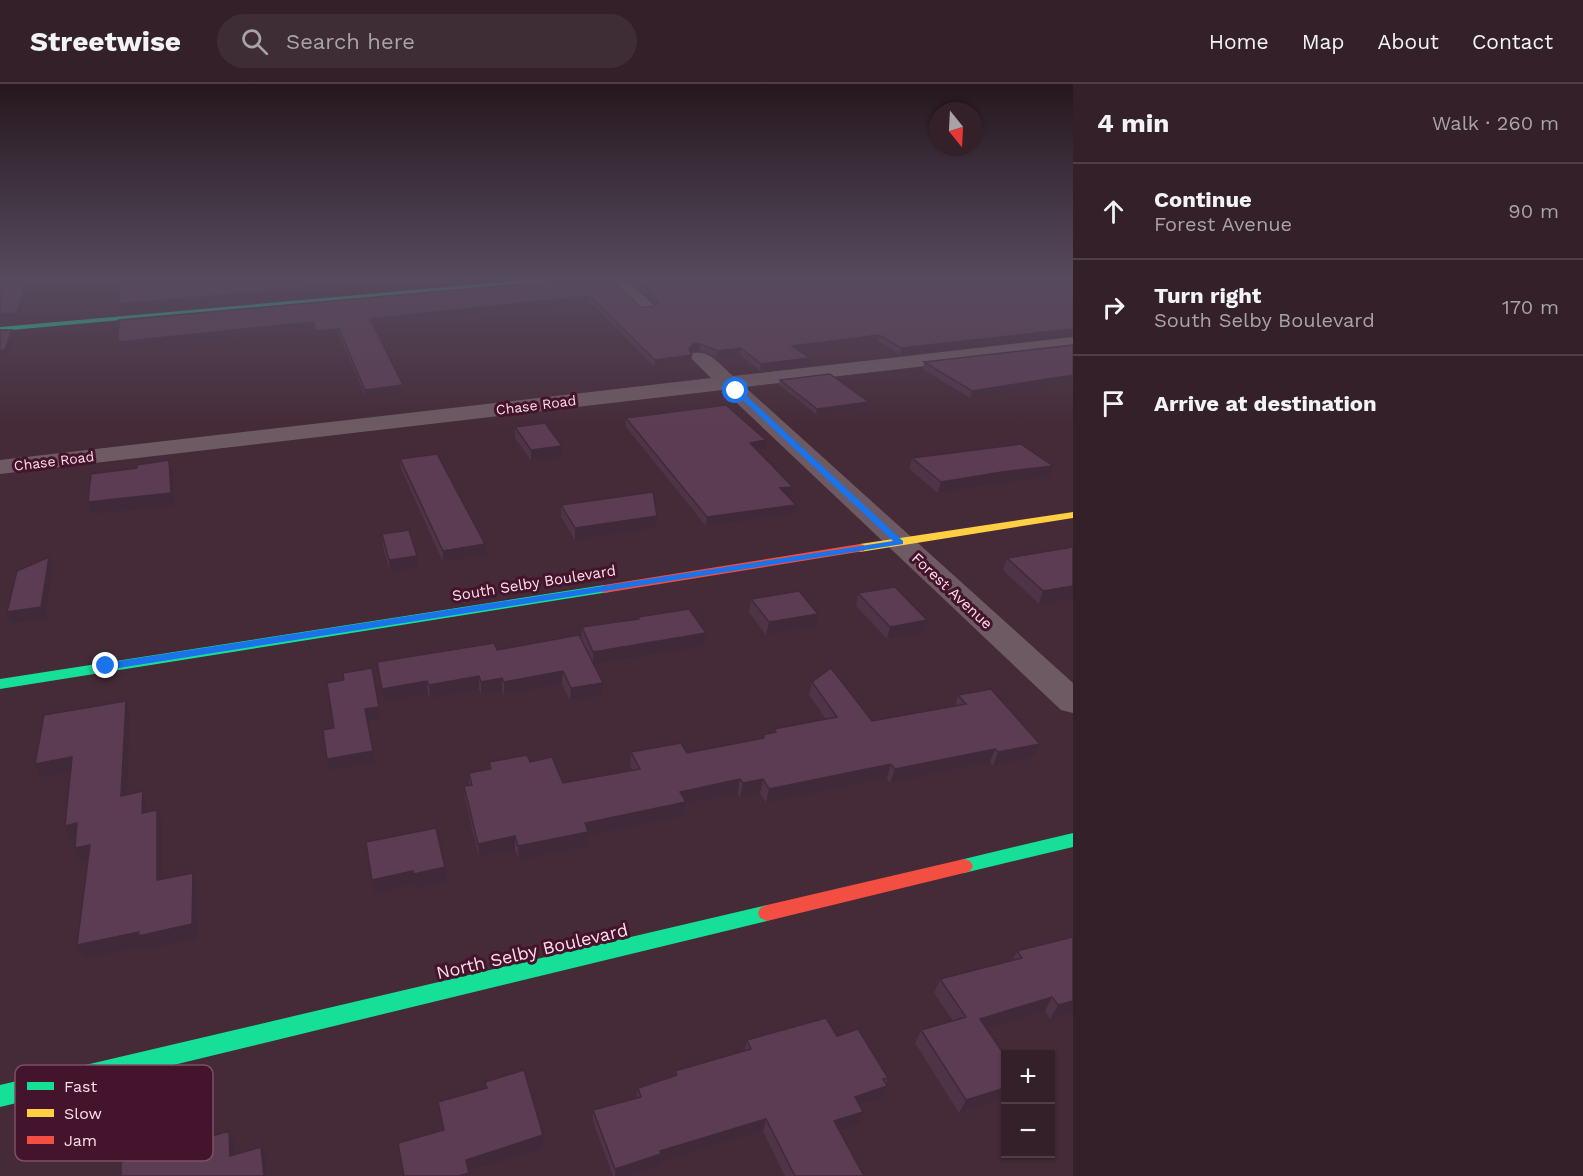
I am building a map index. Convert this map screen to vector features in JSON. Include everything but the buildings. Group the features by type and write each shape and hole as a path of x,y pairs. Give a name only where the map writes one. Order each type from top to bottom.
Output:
{"street":[{"name":"Chase Road","path":"0,467 1073,343"},
{"name":"Forest Avenue","path":"700,357 1073,702"},
{"name":"South Selby Boulevard","path":"0,684 1073,515"},
{"name":"North Selby Boulevard","path":"130,1065 1073,840"},
{"name":"North Selby Boulevard","path":"0,1096 15,1092"}],"traffic: fast":[{"path":"0,684 604,589"},
{"path":"964,866 1073,840"},
{"path":"130,1065 767,913"},
{"path":"0,1096 15,1092"}],"traffic: slow":[{"path":"860,548 1073,515"}],"traffic: jam":[{"path":"604,589 860,548"},
{"path":"767,913 964,866"}],"route":[{"path":"106,666 900,542 736,391"}]}
